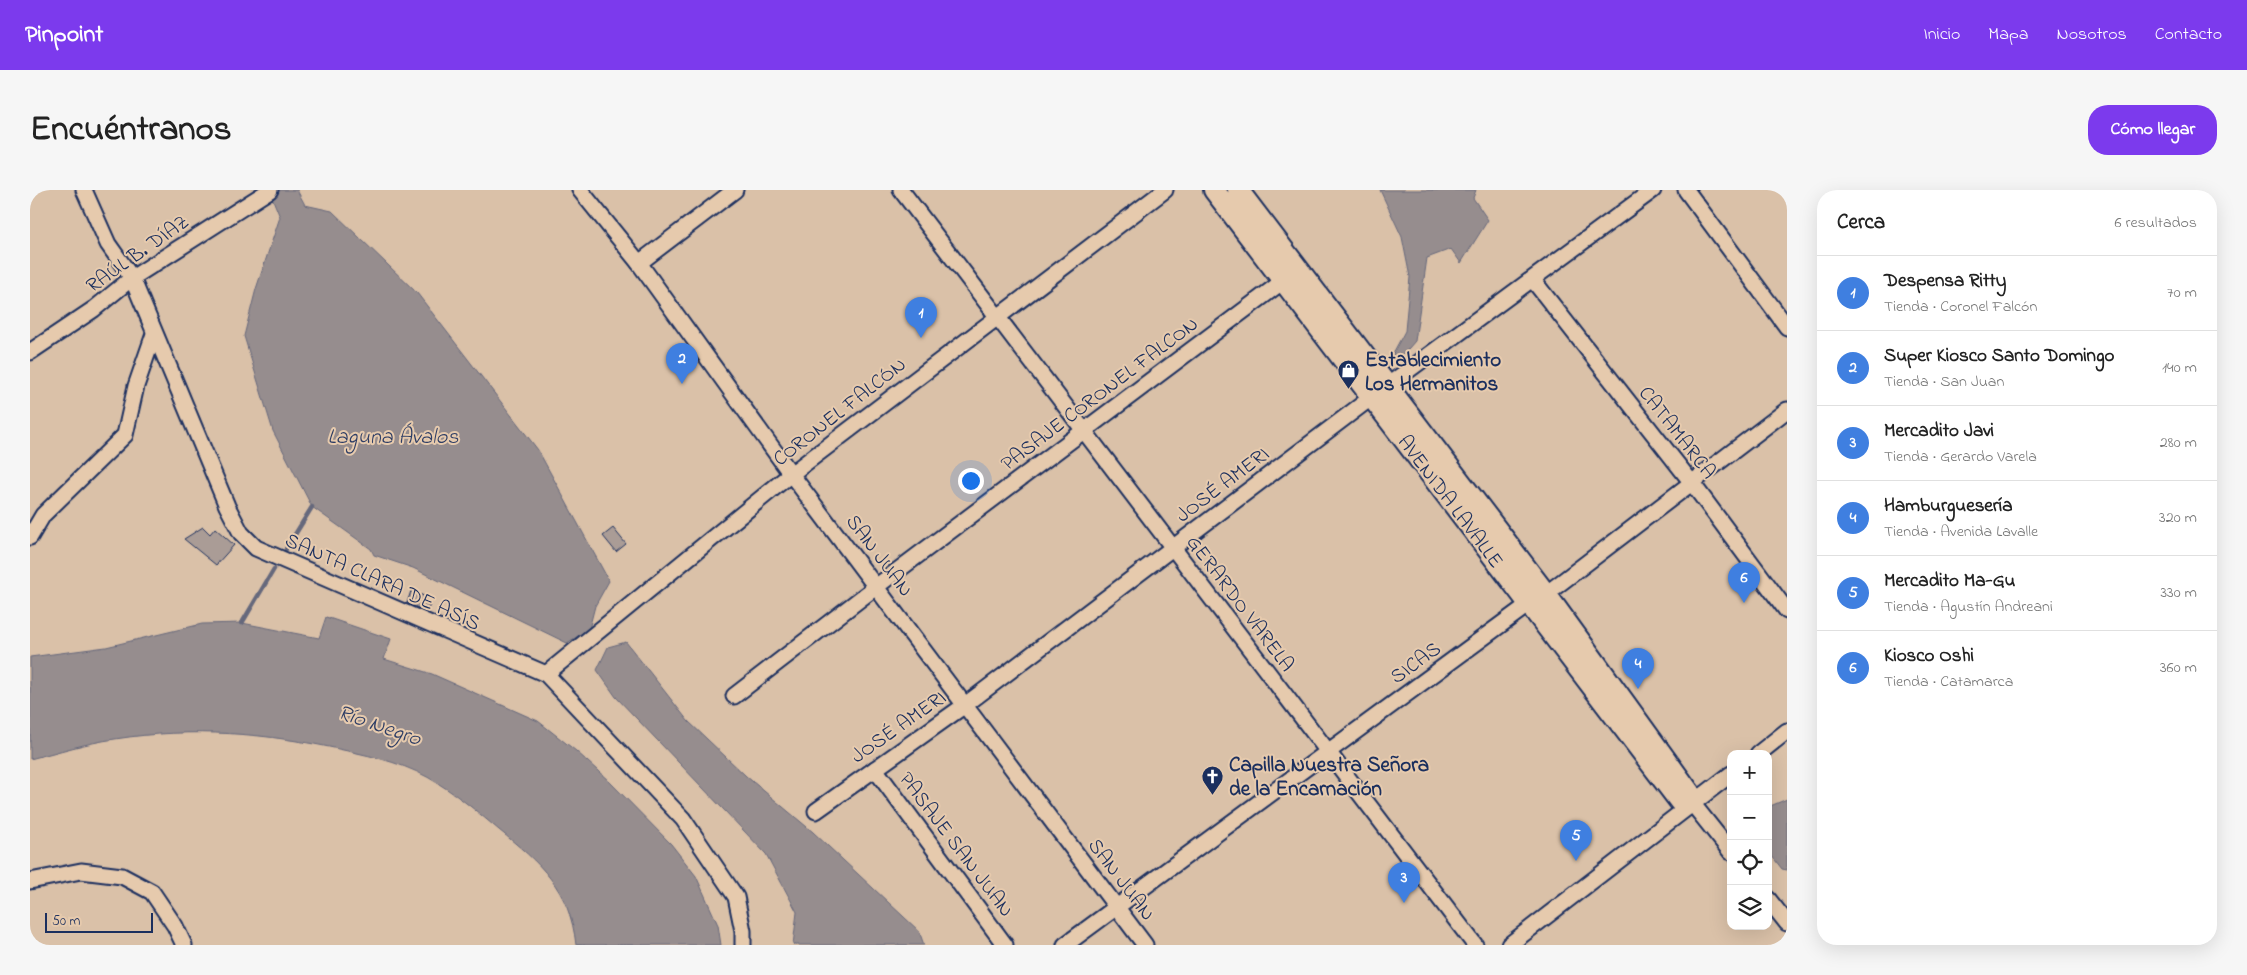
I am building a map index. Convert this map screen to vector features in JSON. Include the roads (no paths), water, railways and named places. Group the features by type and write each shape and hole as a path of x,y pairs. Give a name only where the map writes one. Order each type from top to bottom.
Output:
{"main road":[{"name":"AVENIDA LAVALLE","path":"1214,190 1292,275 1389,385 1546,594 1690,793 1692,803 1680,802 1372,397 1292,275 1238,190"}],"street":[{"name":"SANTA CLARA DE ASÍS","path":"84,190 108,244 132,278 232,518 241,533 256,548 546,674 683,819 736,897 743,931 743,945"},
{"name":"SAN JUAN","path":"580,190 639,263 791,474 1146,945"},
{"path":"639,263 735,190"},
{"name":"GERARDO VARELA","path":"901,190 1475,945"},
{"name":"CORONEL FALCÓN","path":"546,674 791,474 1165,190"},
{"name":"JOSÉ AMERI","path":"816,811 965,705 1372,397 1653,190"},
{"path":"1686,190 1787,327"},
{"name":"RAÚL B. DÍAZ","path":"30,352 94,310 132,278 265,194"},
{"name":"PASAJE CORONEL FALCON","path":"734,696 877,586 1292,275"},
{"name":"CATAMARCA","path":"1533,280 1692,483 1787,611"},
{"path":"30,537 44,515 125,435 136,386 154,334"},
{"name":"SICAS","path":"1065,945 1529,604 1546,594 1787,410"},
{"path":"1763,750 1787,732"},
{"name":"PASAJE SAN JUAN","path":"875,768 1005,945"},
{"path":"1509,945 1727,777"},
{"name":"AVENIDA LAVALLE","path":"1692,803 1727,847"},
{"path":"30,881 81,871 122,876 152,892 175,926 184,945"},
{"path":"1772,904 1787,922"}],"water":[{"name":"Laguna Ávalos","path":"269,190 297,190 305,205 332,211 417,293 538,450 609,581 595,606 589,629 567,643 413,568 374,555 371,549 312,507 273,431 244,336 256,289 280,217"},
{"path":"1380,190 1476,190 1473,198 1488,220 1461,263 1451,249 1427,258 1415,341 1402,356 1384,370 1405,331 1410,277 1402,237"},
{"name":"Río Negro","path":"326,617 391,639 384,659 432,674 538,721 576,751 609,781 671,844 696,876 718,925 721,945 576,945 573,925 567,908 551,879 540,866 447,789 417,772 381,759 287,739 230,734 173,733 115,739 30,759 30,657 106,647 202,624 242,623 319,638"},
{"path":"626,642 688,721 746,776 813,832 919,931 924,945 793,945 797,912 766,854 616,697 597,670 608,647"},
{"path":"1787,799 1787,870 1782,869 1772,856 1772,805"}],"waterway":[{"path":"286,549 312,507"},
{"path":"242,623 274,569"}],"place":[{"name":"Despensa Ritty","path":"921,338"},
{"name":"Super Kiosco Santo Domingo","path":"682,384"},
{"name":"Establecimiento Los Hermanitos","path":"1349,390"},
{"name":"Kiosco Oshi","path":"1744,603"},
{"name":"Hamburguesería","path":"1638,689"},
{"name":"Capilla Nuestra Señora de la Encarnación","path":"1213,795"},
{"name":"Mercadito Ma-Gu","path":"1576,861"},
{"name":"Mercadito Javi","path":"1404,903"}]}
